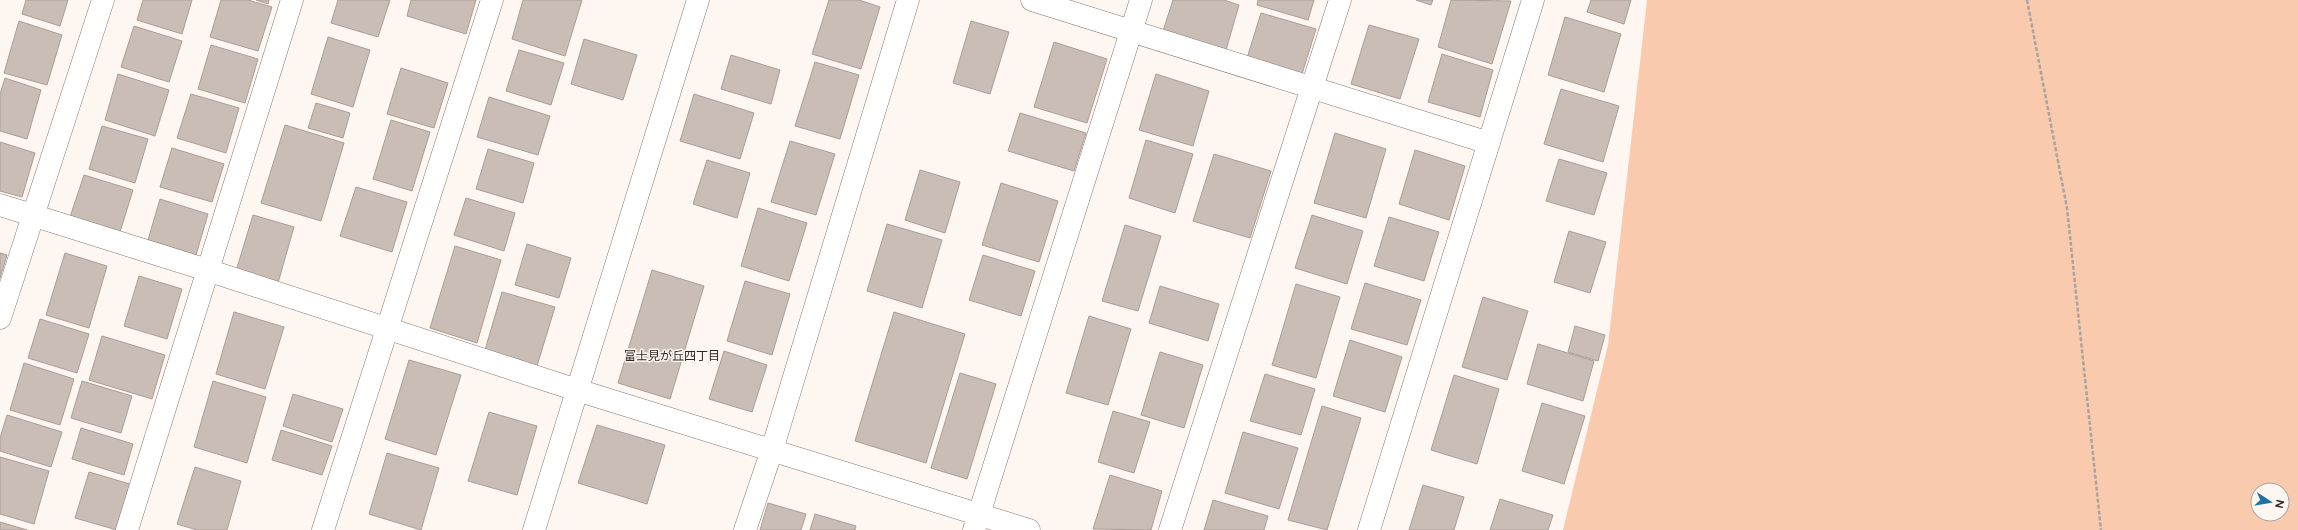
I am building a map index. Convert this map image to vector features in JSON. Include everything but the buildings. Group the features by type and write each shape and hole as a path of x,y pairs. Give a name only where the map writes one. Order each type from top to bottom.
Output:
{"street":[{"path":"0,318 103,0"},
{"path":"127,530 292,0"},
{"path":"323,530 492,0"},
{"path":"534,530 698,0"},
{"path":"745,530 772,450 908,0"},
{"path":"1032,0 1489,142"},
{"path":"976,522 1141,0"},
{"path":"1170,530 1340,0"},
{"path":"1369,530 1533,0"},
{"path":"0,205 207,270 577,390 772,450 976,522 1029,530"}],"path":[{"path":"2027,0 2067,208 2101,530"}],"shaded area":[{"path":"1647,0 2298,0 2298,530 1563,530 1608,345"}],"district":[{"name":"富士見が丘四丁目","path":"672,356"}]}
